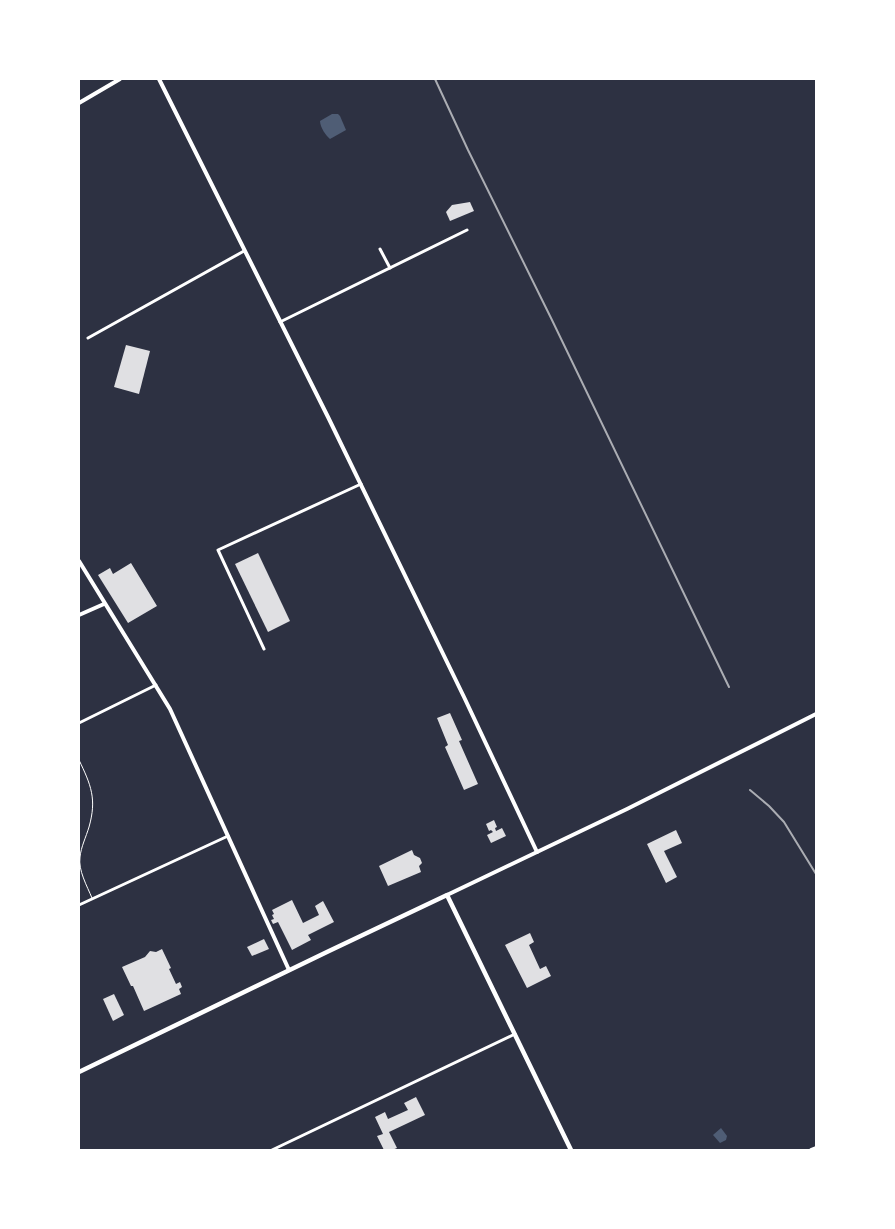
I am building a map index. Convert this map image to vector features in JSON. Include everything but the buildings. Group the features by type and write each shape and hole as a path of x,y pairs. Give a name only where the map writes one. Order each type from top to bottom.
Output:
{"main road":[{"path":"79,1072 447,895 571,1150"}],"street":[{"path":"79,103 120,79"},
{"path":"159,79 361,484 537,852"},
{"path":"280,322 467,230"},
{"path":"380,248 390,268"},
{"path":"88,338 244,251"},
{"path":"264,649 218,550 361,484"},
{"path":"79,561 170,709 289,970"},
{"path":"79,615 104,604"},
{"path":"79,723 156,685"},
{"path":"447,895 627,809 816,714"},
{"path":"79,905 229,836"},
{"path":"272,1150 515,1034"},
{"path":"812,1150 816,1148"}],"lane":[{"path":"79,760 93,794 90,824 79,858 92,898"}],"water":[{"path":"332,114 340,116 346,130 330,139 321,126 320,121"},
{"path":"721,1128 727,1136 726,1140 720,1143 713,1135"}],"railway":[{"path":"435,79 729,687"},
{"path":"750,790 784,822 816,874"}]}
